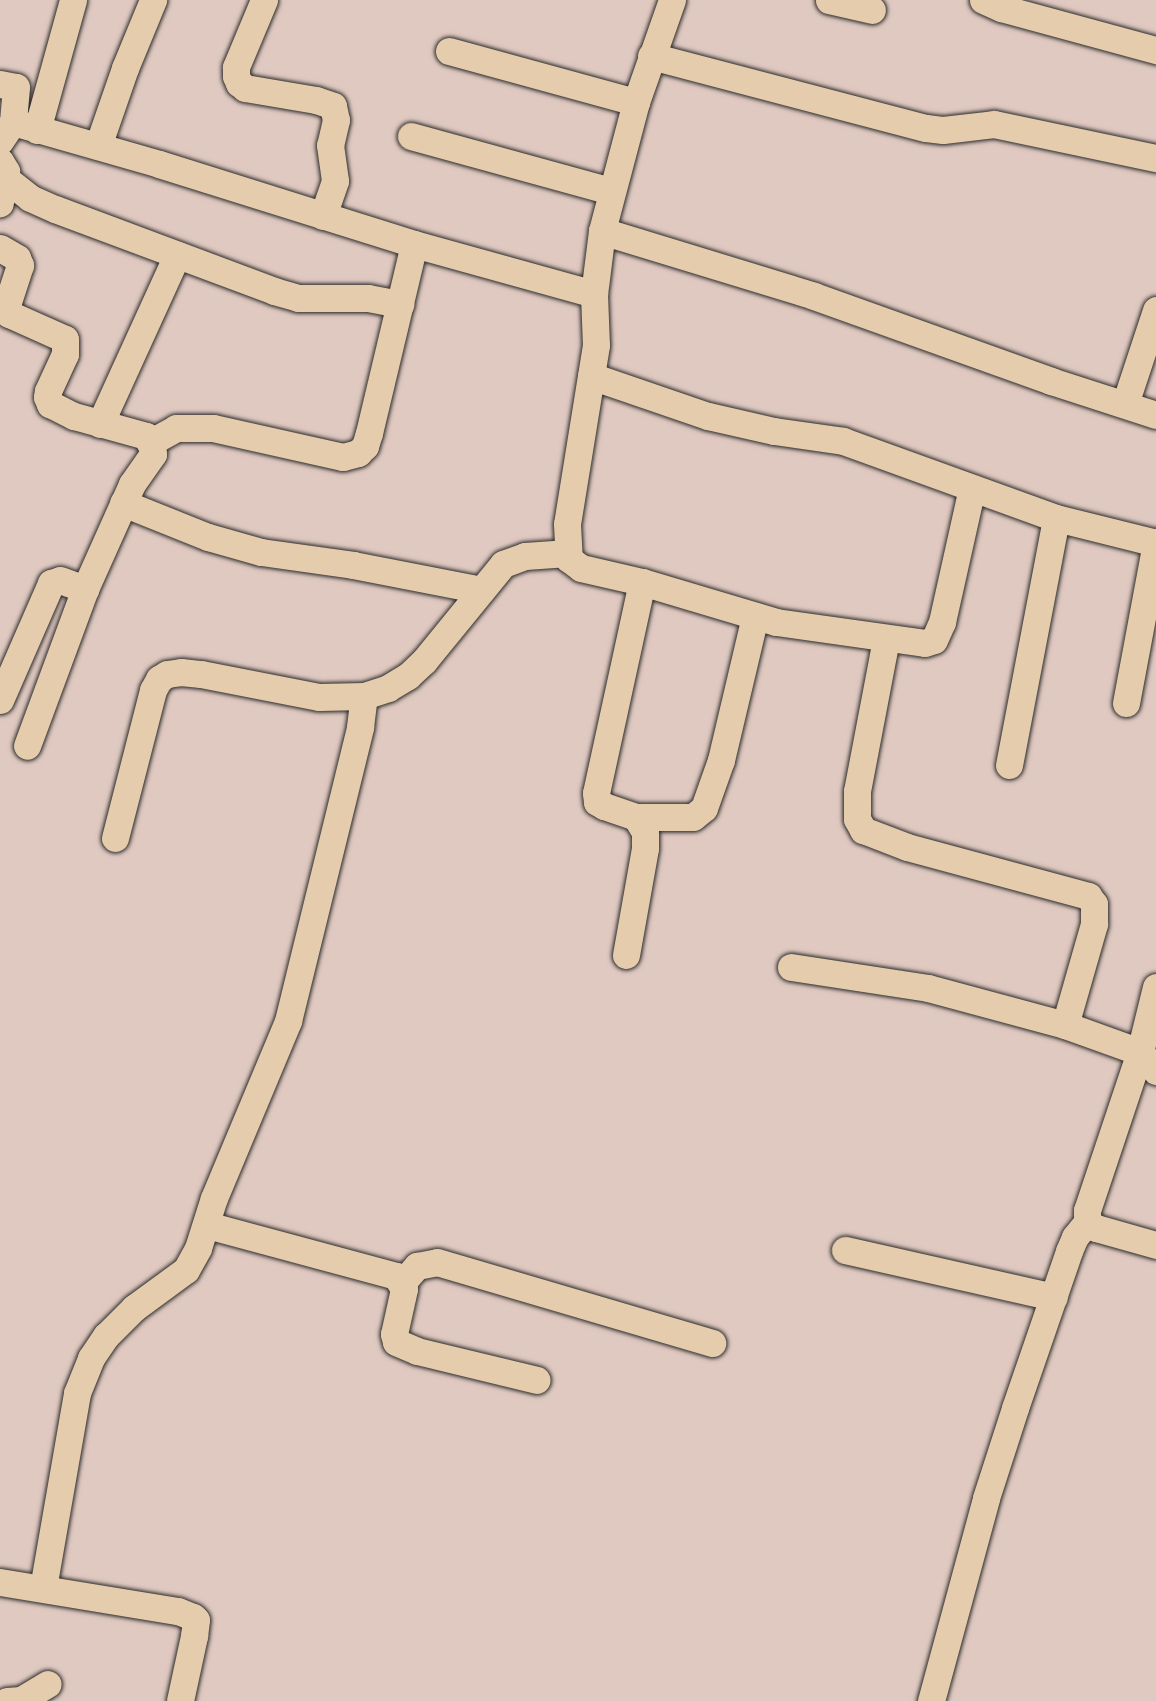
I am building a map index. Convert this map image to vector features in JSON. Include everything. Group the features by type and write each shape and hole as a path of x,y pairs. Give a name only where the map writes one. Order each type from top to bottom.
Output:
{"street":[{"path":"17,131 73,0"},
{"path":"98,146 125,68 153,0"},
{"path":"264,0 236,67 236,76 244,88 316,100 333,106 336,120 330,145 335,181 323,216"},
{"path":"672,0 636,102 602,231 594,294 596,345 567,524 569,559 581,568 642,582 776,622 925,643 934,640 942,622 972,488"},
{"path":"829,0 872,10"},
{"path":"983,0 1001,8 1156,50"},
{"path":"449,51 636,102"},
{"path":"651,56 926,129 943,130 994,124 1156,158"},
{"path":"0,84 16,87 17,131"},
{"path":"17,131 98,146 414,244 594,294"},
{"path":"411,136 611,191"},
{"path":"2,181 30,198 55,209 298,298 368,298 400,304"},
{"path":"602,231 814,296 1156,415"},
{"path":"150,442 176,428 213,428 344,457 358,453 365,446 369,433 414,244"},
{"path":"0,248 17,258 20,265 6,308 9,314 65,339 65,354 48,391 47,397 50,404 74,416 146,436 153,454 132,484 123,503 86,589 27,746"},
{"path":"100,424 177,255"},
{"path":"1125,404 1156,310"},
{"path":"591,376 708,416 774,431 843,441 1056,518 1156,542 1126,703"},
{"path":"123,503 208,537 261,552 353,565 482,590"},
{"path":"1009,765 1056,518"},
{"path":"115,838 153,690 159,679 167,674 181,672 319,697 364,696 388,688 408,676 424,661 503,564 514,558 568,553"},
{"path":"0,699 51,583 60,580 86,589"},
{"path":"642,582 596,793 597,802 636,817 693,817 704,808 721,760 755,616"},
{"path":"886,639 856,791 857,819 863,830 908,847 1088,896 1094,904 1094,924 1065,1025"},
{"path":"43,1588 77,1393 91,1358 106,1336 134,1308 186,1270 207,1225 214,1198 288,1021 360,727 364,696"},
{"path":"626,955 645,848 645,832 636,817"},
{"path":"791,967 928,988 1065,1025 1148,1062"},
{"path":"931,1701 986,1498 1054,1297 1075,1237 1087,1222 1087,1210 1148,1062 1156,987"},
{"path":"1087,1222 1103,1230 1156,1245"},
{"path":"207,1225 396,1276 404,1289 394,1334 396,1342 417,1351 537,1380"},
{"path":"845,1250 1054,1297"},
{"path":"402,1283 417,1266 437,1262 712,1343"},
{"path":"0,1582 178,1611 193,1617 195,1620 194,1636 180,1701"},
{"path":"7,1701 21,1700 48,1684"}]}
